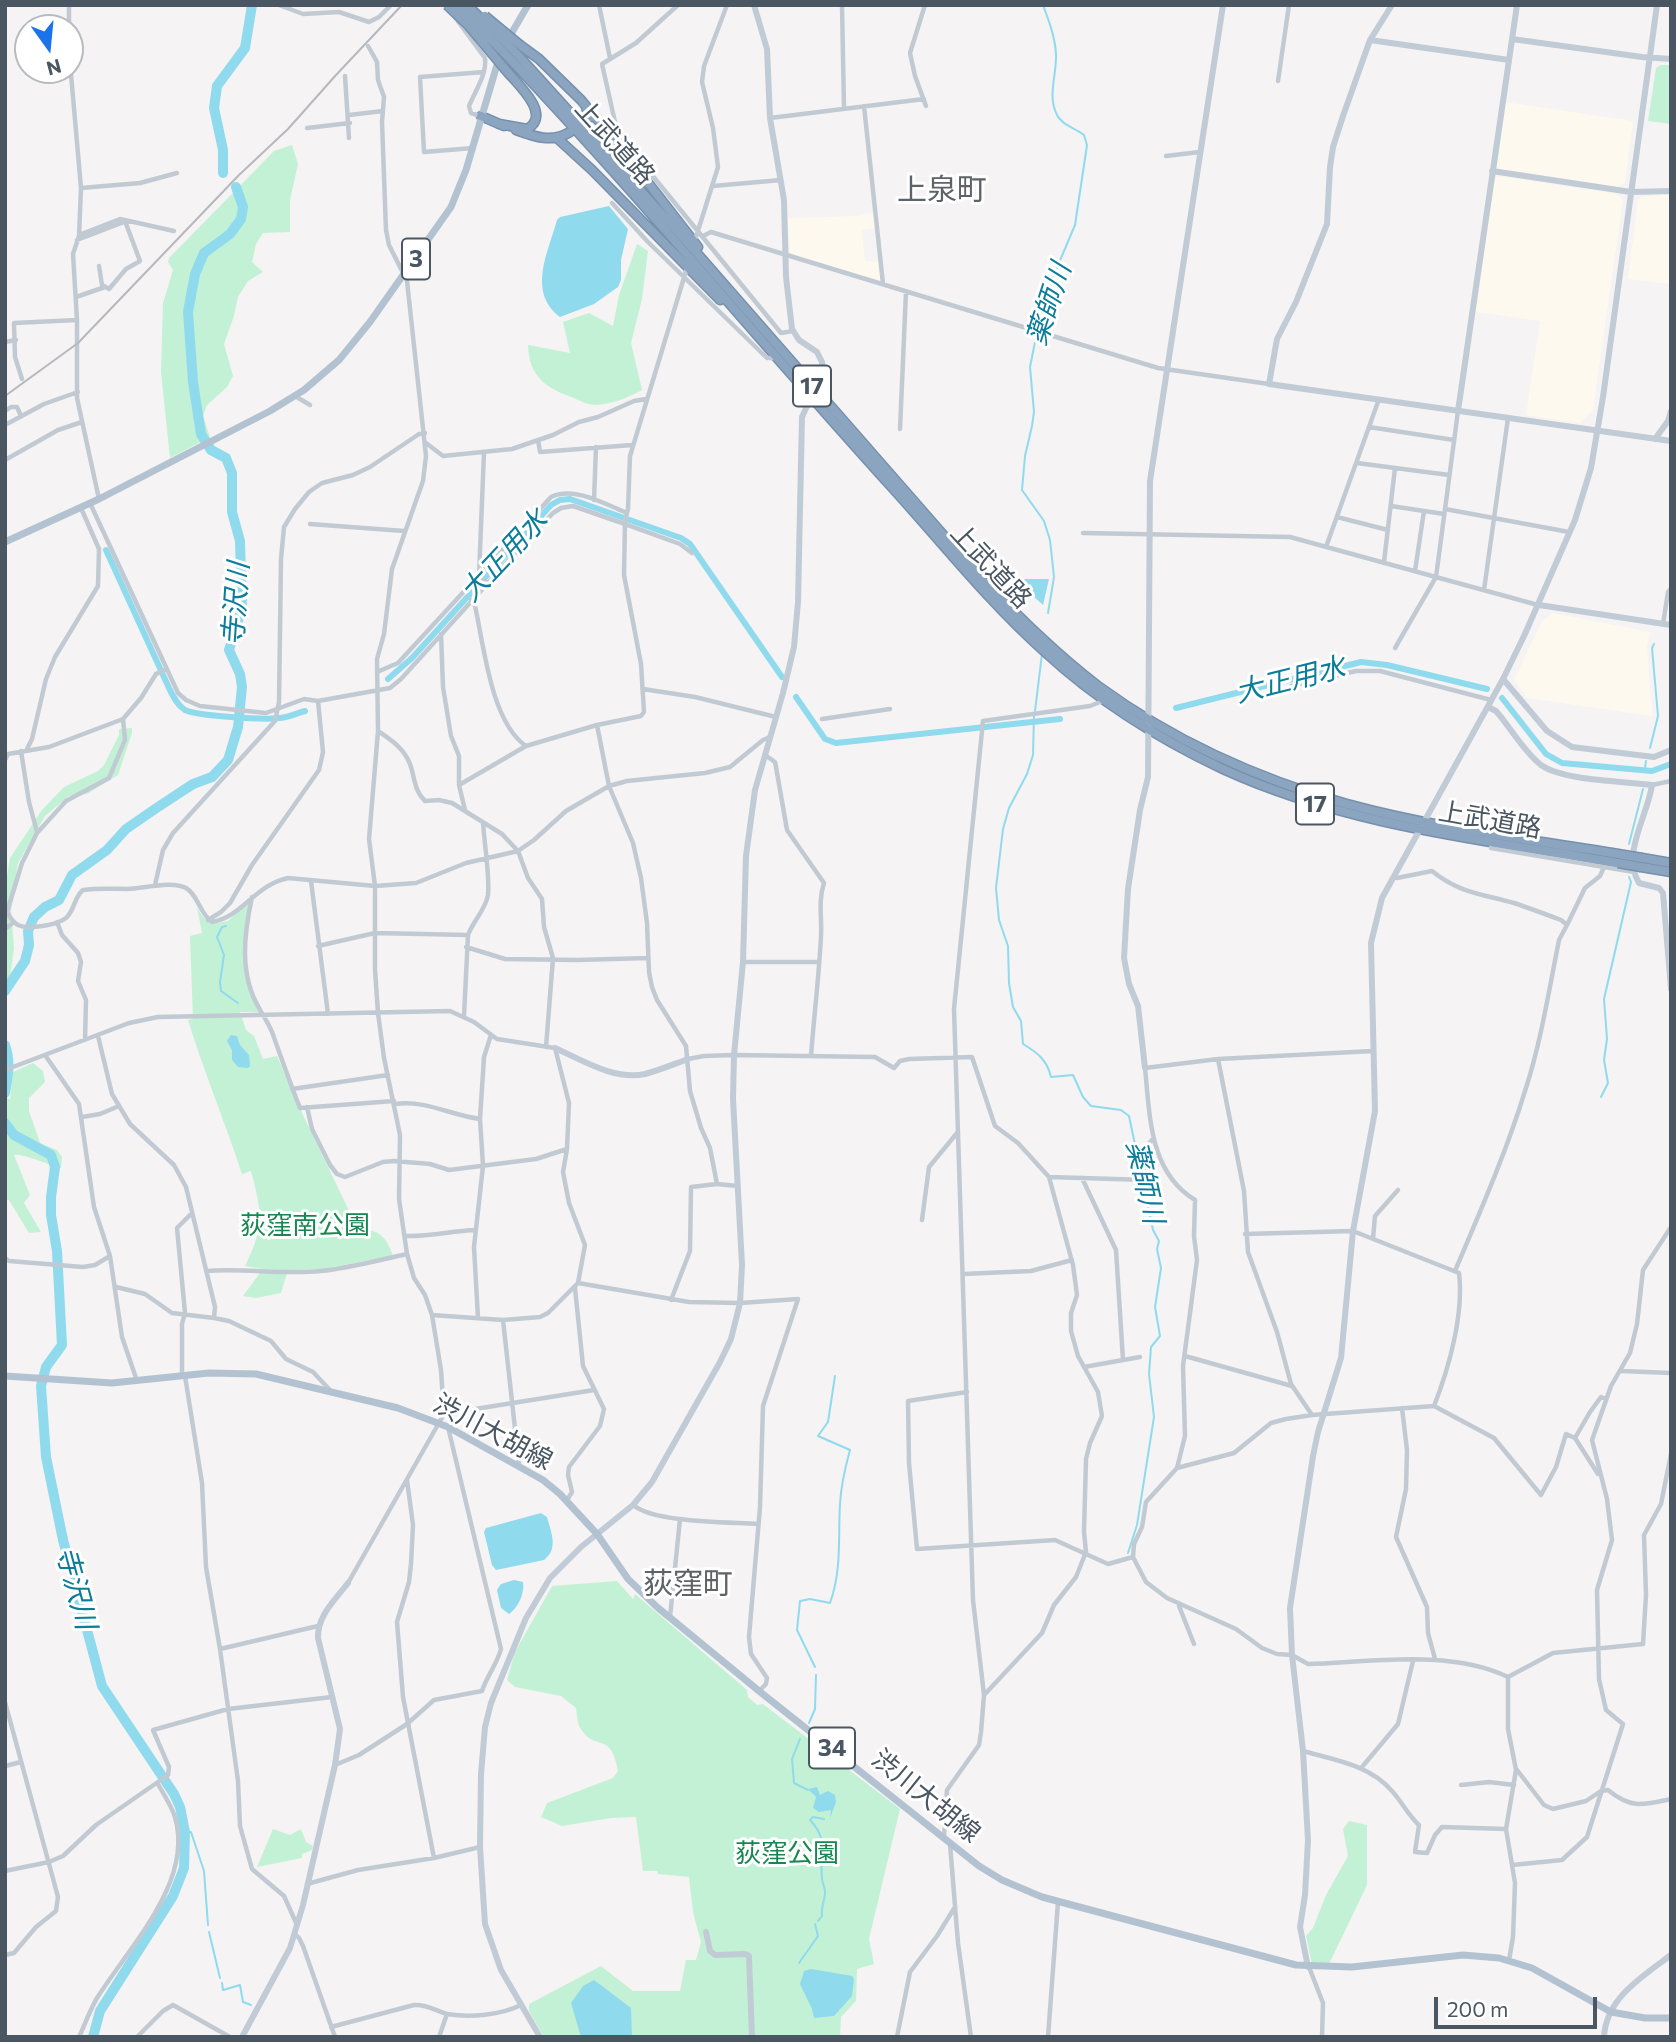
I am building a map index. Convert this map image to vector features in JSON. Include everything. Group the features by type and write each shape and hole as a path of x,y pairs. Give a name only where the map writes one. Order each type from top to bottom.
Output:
{"highway":[{"path":"447,5 474,32 533,104 537,117 534,124 527,128 499,124"},
{"name":"上武道路","path":"457,5 515,52"},
{"name":"上武道路","path":"467,5 515,52 589,144 756,328 971,577 1032,635 1047,655 1104,700 1149,729 1223,769 1308,802 1362,817 1618,859 1671,872"},
{"path":"472,5 515,52 539,59 586,106 587,118 595,117 610,132 740,296 756,328"},
{"path":"481,116 541,138 557,138 570,132"},
{"path":"557,138 592,170 738,319 756,328"},
{"name":"上武道路","path":"756,328 776,358 812,393"},
{"name":"上武道路","path":"1032,635 1050,645 1098,685 1147,717 1222,758 1276,781 1346,804 1492,842 1618,859"},
{"name":"上武道路","path":"1639,866 1671,863"}],"main road":[{"name":"3","path":"5,542 99,499 270,411 304,390 348,349 451,207 500,56 514,25 528,5"},
{"name":"渋川大胡線","path":"5,1377 112,1383 244,1373 282,1378 398,1408 437,1422 543,1480 567,1500 597,1534 628,1579 670,1618 947,1840 1002,1880 1058,1901 1277,1962 1308,1967 1352,1967 1463,1955 1508,1960 1532,1968 1611,2012 1646,2018 1671,2018"}],"street":[{"path":"279,5 303,14 339,12 369,22 379,18 391,5"},
{"path":"599,5 610,58"},
{"path":"678,5 636,43 602,64 618,132 781,332 793,331"},
{"path":"696,237 718,167 713,128 702,82 704,66 726,14 727,5"},
{"path":"540,2037 500,1970 485,1924 480,1847 481,1774 485,1727 491,1703 526,1618 550,1578 633,1505 652,1482 720,1362 731,1339 740,1303 743,1265 733,1099 734,1055 743,962 746,856 753,797 792,662 796,630 802,417 822,374 822,362 817,352 799,340 793,331 785,255 784,200 770,118 767,49 754,5"},
{"path":"842,5 844,108"},
{"path":"925,5 910,53 926,106"},
{"path":"1223,5 1150,481 1148,777 1128,889 1124,958 1139,1013 1152,1140 1171,1176 1186,1194 1195,1200 1194,1236 1197,1260 1185,1356 1185,1436 1177,1468 1146,1502 1133,1557 1146,1582 1179,1605 1236,1629 1262,1648 1277,1654 1292,1655 1308,1664 1435,1659 1489,1668 1508,1677"},
{"path":"1278,81 1289,5"},
{"path":"1269,384 1277,339 1296,302 1327,224 1333,147 1370,40 1392,5"},
{"path":"1395,648 1436,577 1517,5"},
{"path":"1322,2037 1322,1998 1308,1967 1300,1927 1308,1840 1290,1608 1313,1457 1341,1358 1353,1231 1373,1131 1375,1111 1371,943 1382,898 1392,877 1490,704 1539,605 1570,532 1591,468 1657,5"},
{"path":"452,15 485,58 484,72 469,106 471,113 481,116"},
{"path":"1512,39 1671,59"},
{"path":"1370,40 1509,60"},
{"path":"242,2037 295,1934 335,1765 340,1735 318,1637 318,1626 325,1612 348,1583 443,1414 441,1370 432,1315 414,1278 407,1254 399,1199 400,1135 378,1013 375,970 375,886 369,839 378,731 377,659 384,634 392,569 423,481 426,443 411,308 404,275 389,245 386,230 384,97 379,80 379,66 368,46"},
{"path":"472,148 424,152 420,77 484,72"},
{"path":"345,76 349,138"},
{"path":"72,84 81,188 78,237 73,254 77,320 77,398 99,499"},
{"path":"770,118 924,99"},
{"path":"864,106 883,284"},
{"path":"349,115 383,111"},
{"path":"307,128 350,123"},
{"path":"1166,156 1200,152"},
{"path":"1492,172 1631,192 1671,191"},
{"path":"81,188 140,183 177,173"},
{"path":"713,186 781,180"},
{"path":"612,203 767,358 776,358"},
{"path":"78,237 120,219 174,231"},
{"path":"76,297 105,287 109,289 126,269 140,261 125,221"},
{"path":"703,236 711,232 1168,369 1671,441"},
{"path":"99,265 102,285 105,287"},
{"path":"459,785 526,746 597,725 641,716 644,712 641,664 624,575 625,523 632,445 685,274"},
{"path":"900,429 906,292"},
{"path":"22,379 15,358 14,323 77,320"},
{"path":"5,342 16,340"},
{"path":"295,396 310,405 304,390"},
{"path":"5,425 44,404 78,391"},
{"path":"426,443 443,456 512,449 634,401 646,399"},
{"path":"1326,547 1379,399"},
{"path":"5,411 17,407 21,416"},
{"path":"1655,439 1668,421 1671,411"},
{"path":"1484,590 1508,418"},
{"path":"5,460 58,430 82,422"},
{"path":"1369,428 1454,440"},
{"path":"155,885 163,850 173,833 275,721 284,527 309,492 322,483 353,475 370,467 419,434 425,433"},
{"path":"538,440 540,452 632,445"},
{"path":"594,500 596,447"},
{"path":"480,577 484,452"},
{"path":"1356,463 1449,475"},
{"path":"1384,562 1395,468"},
{"path":"377,672 398,663 551,497 567,493 594,500 627,514"},
{"path":"86,505 178,693 200,706 266,712 277,711 304,699 318,701 390,688 401,679 486,582 561,508 573,506 625,523 680,544 692,553"},
{"path":"37,833 29,802 24,750 32,740 46,679 55,657 98,586 99,549 86,505"},
{"path":"1391,506 1444,511 1570,532"},
{"path":"1415,571 1424,511"},
{"path":"1337,517 1388,530"},
{"path":"310,524 404,531"},
{"path":"1083,533 1290,537 1539,605 1667,625 1668,592 1671,588"},
{"path":"480,577 486,582"},
{"path":"471,600 475,606 494,693 516,739 526,746"},
{"path":"441,634 443,687 451,736 459,756 459,785 465,811"},
{"path":"5,760 8,754 49,747 123,719 158,673 165,670"},
{"path":"1291,686 1356,671 1380,671 1490,704 1538,762 1564,775 1652,785 1671,781"},
{"path":"1503,679 1548,731 1572,747 1654,757 1671,750"},
{"path":"643,690 694,697 776,717"},
{"path":"971,2037 947,1840 947,1790 979,1745 984,1695 973,1600 954,1009 982,721 1095,705 1104,700"},
{"path":"208,920 230,903 252,865 318,770 323,752 318,701"},
{"path":"822,719 890,709"},
{"path":"123,719 125,740 109,778 66,801 37,833 22,863 7,912 20,927 65,919 77,895 83,890 130,889 155,885 185,887 212,922 226,920 252,896 277,880 288,878 375,886 416,883 466,863 518,851 566,811 609,786 730,767 770,737"},
{"path":"597,725 609,786 632,843 641,878 649,972 657,1000 686,1046 690,1091 709,1148 717,1184"},
{"path":"378,731 402,751 410,762 418,794 425,801 452,803 502,834 518,851 528,878 542,899 544,927 553,958 546,1047"},
{"path":"765,755 775,762 789,835 824,883 811,1056"},
{"path":"1639,866 1632,859 1652,785"},
{"path":"464,1016 468,934 488,896 483,822"},
{"path":"1492,842 1491,848 1604,867 1639,866"},
{"path":"1639,866 1637,880 1643,886 1662,890 1671,989"},
{"path":"1455,1271 1503,1156 1525,1093 1559,940 1585,888 1600,876 1604,867"},
{"path":"1392,877 1432,872 1451,886 1516,904 1561,920 1567,925"},
{"path":"311,881 328,1014"},
{"path":"252,896 245,930 245,960 250,984 260,1010 265,1015 300,1108 414,1102 466,1118 481,1119"},
{"path":"5,929 14,922"},
{"path":"57,922 62,935 78,953 81,962 78,981 86,1000 85,1040"},
{"path":"318,946 375,933 468,934"},
{"path":"466,947 505,959 648,958"},
{"path":"743,962 819,962"},
{"path":"6,1070 129,1023 158,1017 450,1011 464,1016 491,1035 507,1041 555,1048 608,1071 629,1075 644,1074 704,1056 875,1057 894,1068 900,1061 909,1059 972,1057 995,1126 1018,1143 1049,1177 1072,1260 1077,1295 1071,1313 1071,1331 1084,1367 1098,1392 1102,1416 1086,1459 1086,1552 1076,1577 1054,1605 1042,1633 984,1695"},
{"path":"478,1318 475,1230 483,1166 481,1119 484,1057 491,1035"},
{"path":"98,1036 112,1094 130,1124 174,1165 186,1187 215,1307 214,1318"},
{"path":"555,1048 569,1103 563,1172 569,1203 585,1245 576,1286 583,1366 604,1409 600,1426 569,1467 572,1492 567,1500"},
{"path":"1145,1068 1218,1059 1373,1051"},
{"path":"45,1055 79,1104 94,1207 110,1256 122,1337 137,1382"},
{"path":"1218,1059 1244,1191 1245,1234 1253,1270 1278,1332 1293,1386 1312,1415"},
{"path":"292,1089 388,1075"},
{"path":"82,1117 100,1114 119,1106"},
{"path":"307,1107 312,1129 337,1174 345,1177 383,1162 430,1164 449,1170 536,1158 566,1149"},
{"path":"922,1220 929,1167 957,1132"},
{"path":"1049,1177 1147,1180 1147,1146 1152,1140"},
{"path":"1082,1178 1116,1250 1123,1360"},
{"path":"671,1300 690,1251 691,1187 717,1184 738,1186"},
{"path":"1373,1239 1374,1216 1398,1190"},
{"path":"192,1213 177,1228 185,1313 182,1324 183,1376 202,1483 206,1567 238,1781 240,1826 252,1869 284,1896 297,1925"},
{"path":"1512,1865 1562,1860 1587,1837 1623,1724 1606,1710 1599,1679 1597,1590 1612,1540 1592,1440 1606,1399 1630,1353 1637,1324 1643,1270 1669,1236 1671,1227"},
{"path":"405,1236 427,1237 475,1230"},
{"path":"1245,1234 1353,1231 1459,1273 1461,1294 1445,1378 1434,1406"},
{"path":"206,1270 238,1268 279,1272 320,1271 407,1254"},
{"path":"5,1258 9,1261 83,1267 95,1265 110,1256"},
{"path":"963,1274 1031,1271 1072,1260"},
{"path":"576,1286 671,1300 740,1303 798,1298 763,1406 761,1507 749,1637 751,1654 766,1676 766,1684 760,1691"},
{"path":"432,1315 503,1320 540,1317 548,1313 576,1286"},
{"path":"116,1287 145,1294 172,1313 229,1321 271,1340 286,1359 313,1372 331,1391"},
{"path":"503,1320 519,1466"},
{"path":"1185,1356 1293,1386"},
{"path":"1084,1367 1140,1357"},
{"path":"1621,1371 1671,1373"},
{"path":"443,1414 594,1390"},
{"path":"967,1392 908,1401 917,1549 1055,1540 1108,1563 1133,1557"},
{"path":"1575,1438 1601,1397 1606,1399"},
{"path":"1177,1468 1234,1453 1271,1423 1312,1415 1434,1406 1494,1437 1541,1495 1556,1467 1566,1434 1575,1438 1602,1481"},
{"path":"1402,1408 1408,1450 1406,1489 1396,1537 1427,1607 1428,1633 1435,1659"},
{"path":"335,1765 359,1755 407,1724 434,1700 482,1691 488,1675 499,1659 502,1649 448,1427"},
{"path":"1508,1677 1553,1653 1643,1644 1646,1595 1644,1535 1661,1504 1671,1454"},
{"path":"407,1479 413,1525 409,1582 397,1622 402,1697 435,1858"},
{"path":"633,1505 643,1511 680,1519 758,1524"},
{"path":"670,1618 680,1519"},
{"path":"1179,1605 1194,1644"},
{"path":"220,1649 318,1626"},
{"path":"499,1659 507,1662"},
{"path":"1362,1767 1398,1724 1413,1661"},
{"path":"1508,1677 1508,1729 1516,1770 1506,1829 1515,1883 1513,1937 1508,1960"},
{"path":"5,1871 63,1856 101,1821 168,1775 169,1767 153,1730 228,1709 332,1697"},
{"path":"5,1702 58,1897 56,1911 36,1927 14,1953 5,1955"},
{"path":"1303,1751 1362,1767 1390,1788 1419,1825 1415,1852 1427,1853 1442,1827 1506,1829"},
{"path":"5,1766 21,1762"},
{"path":"1516,1770 1544,1805 1553,1809 1586,1801 1601,1791 1608,1790 1620,1800 1634,1804 1671,1799"},
{"path":"1461,1785 1489,1782 1514,1785"},
{"path":"79,2037 96,2000 166,1893 172,1879 178,1848 177,1831 169,1802 159,1783"},
{"path":"307,1884 358,1870 435,1858 480,1847"},
{"path":"1048,2037 1058,1901"},
{"path":"897,2037 910,1972 955,1906"},
{"path":"706,1932 710,1951 715,1955 749,1956 752,2037"},
{"path":"295,1934 300,1941 335,2037"},
{"path":"1604,2037 1611,2012 1629,1989 1671,1955"},
{"path":"331,2027 414,2004 424,2004 447,2014 497,2014 521,2005"},
{"path":"137,2037 163,2011 173,2005 230,2037"},
{"path":"439,2037 447,2014"}],"shaded area":[{"path":"1505,102 1633,121 1625,182 1618,187 1499,169 1497,166"},
{"path":"1498,176 1617,194 1623,200 1593,410 1580,423 1526,415 1540,321 1476,312 1494,179"},
{"path":"1671,195 1671,284 1628,279 1638,200 1645,196"},
{"path":"875,213 877,228 862,230 865,261 880,262 882,281 790,254 788,218 860,216"},
{"path":"1553,613 1650,632 1647,647 1652,716 1527,698 1514,680 1542,621"}],"green space":[{"path":"1671,65 1671,124 1648,121 1656,68"},
{"path":"292,145 298,164 290,200 290,232 263,233 256,244 252,262 263,272 248,281 238,297 224,344 233,376 227,387 207,405 203,416 210,437 170,458 161,372 163,303 173,270 168,262 169,258 274,151"},
{"path":"637,244 648,251 642,299 631,343 642,390 607,403 584,403 555,390 541,380 532,365 528,345 570,353 563,322 589,313 613,326 619,295"},
{"path":"132,728 118,775 87,794 69,796 45,816 18,863 11,911 14,948 10,977 5,989 5,888 10,858 42,810 64,787 98,771 104,765 119,735 119,729"},
{"name":"荻窪南公園","path":"250,903 244,958 259,1012 240,1012 246,1030 254,1036 263,1059 277,1056 358,1230 381,1235 393,1256 322,1269 288,1270 281,1293 256,1298 243,1296 263,1269 245,1266 259,1230 255,1186 251,1171 242,1174 188,1020 193,1019 190,936 202,933 197,907 211,924 228,921"},
{"path":"33,1063 43,1071 45,1082 29,1098 29,1111 40,1143 57,1150 62,1157 61,1168 14,1155 30,1195 24,1203 41,1232 29,1233 9,1200 5,1199 5,1098 10,1099 13,1072"},
{"name":"荻窪公園","path":"617,1581 633,1599 635,1594 747,1690 748,1697 757,1705 763,1704 900,1809 869,1939 874,1964 857,1969 856,2001 841,2017 840,2037 544,2037 529,2011 529,2004 601,1966 633,1991 680,1991 686,1960 696,1960 701,1942 693,1912 689,1877 643,1871 636,1817 562,1826 541,1817 547,1803 613,1778 618,1771 615,1758 607,1746 586,1736 579,1724 576,1708 561,1696 515,1687 507,1680 515,1652 552,1586"},
{"path":"1349,1821 1367,1825 1367,1885 1329,1964 1312,1964 1306,1936 1313,1928 1326,1895 1348,1856 1343,1829"},
{"path":"273,1829 290,1835 301,1829 306,1842 313,1846 312,1850 302,1854 302,1858 257,1867"}],"water":[{"path":"609,206 628,229 618,287 594,304 560,317 544,296 542,284 545,259 557,220 560,217"},
{"path":"1020,579 1049,579 1043,605 1019,583"},
{"path":"231,1035 237,1036 240,1045 249,1055 248,1068 238,1067 232,1060 232,1050 227,1041"},
{"path":"541,1513 547,1517 552,1534 553,1546 549,1556 544,1560 496,1570 492,1565 484,1532 486,1528"},
{"path":"514,1580 523,1582 523,1591 518,1604 509,1614 501,1608 497,1590 501,1584"},
{"path":"817,1787 820,1795 828,1791 835,1795 836,1802 830,1818 831,1810 819,1812 813,1808 816,1797 808,1789"},
{"path":"811,1969 852,1976 854,1979 852,1996 834,2016 814,2018 800,1984 804,1971"},
{"path":"594,1980 631,2008 632,2037 581,2037 571,2003 583,1986"}],"waterway":[{"name":"寺沢川","path":"223,173 223,150 214,108 217,86 245,48 252,5"},
{"name":"薬師川","path":"1043,5 1055,48 1054,107 1062,121 1084,135 1087,145 1075,225 1040,317 1030,367 1034,412 1025,456 1022,490 1044,521 1050,540 1054,577 1048,613"},
{"name":"寺沢川","path":"5,991 25,961 29,945 28,931 34,917 59,900 72,875 107,850 126,829 193,784 212,777 228,760 238,727 242,687 240,674 229,650 242,608 240,541 232,512 232,473 226,458 211,450 201,434 193,382 188,312 195,274 204,253 230,234 241,219 243,207 236,187"},
{"path":"1671,442 1671,518"},
{"name":"大正用水","path":"388,679 412,658 551,505 570,499 681,538 690,544 782,677"},
{"name":"大正用水","path":"106,550 169,688 182,708 203,714 260,718 282,718 305,711"},
{"path":"1650,748 1658,716 1652,648 1654,644"},
{"name":"薬師川","path":"1035,711 1042,654"},
{"name":"大正用水","path":"1176,708 1361,662 1387,665 1487,689"},
{"name":"大正用水","path":"796,697 825,739 836,743 1060,719"},
{"name":"大正用水","path":"1502,698 1546,754 1562,763 1652,771 1671,764"},
{"name":"薬師川","path":"1034,716 1033,755 1027,774 1009,808 1003,829 996,888 999,920 1008,946 1013,1007 1021,1021 1023,1044 1041,1058 1051,1077 1073,1075 1083,1097 1091,1106 1121,1110 1129,1116 1153,1230 1159,1241 1157,1249 1161,1268 1155,1307 1160,1336 1151,1347 1149,1374 1154,1417 1137,1525 1128,1553"},
{"path":"1645,768 1646,761"},
{"path":"1629,844 1643,789"},
{"path":"1601,1097 1608,1083 1604,1060 1607,1039 1604,999 1631,882 1629,877"},
{"path":"226,926 222,927 217,937 224,955 221,991 238,1003"},
{"name":"寺沢川","path":"5,1045 8,1063 5,1093"},
{"name":"寺沢川","path":"5,1123 14,1135 51,1155 55,1167 51,1215 57,1251 62,1345 46,1367 41,1386 46,1457 63,1540 102,1686 174,1794 180,1807 185,1832 184,1868 173,1896 100,2011 93,2037"},
{"path":"815,1667 797,1630 800,1601 810,1599 830,1603 836,1578 841,1497 850,1450 818,1436 828,1422 835,1376"},
{"name":"寺沢川","path":"56,1499 67,1539 64,1540"},
{"path":"809,1723 815,1709 816,1675"},
{"path":"800,1739 792,1759 794,1783 808,1790"},
{"path":"818,1921 822,1916 825,1892 821,1870 822,1842 810,1820 813,1817 824,1819"},
{"path":"185,1832 191,1832 204,1871 208,1925"},
{"path":"799,1963 818,1936 815,1924"},
{"path":"209,1932 220,1978"},
{"path":"222,1983 223,1990 240,1985 243,2002 251,2005"}],"railway":[{"path":"5,396 78,343 239,175 288,129 402,5"}],"district":[{"name":"上泉町","path":"942,190"},
{"name":"荻窪町","path":"688,1584"}]}
